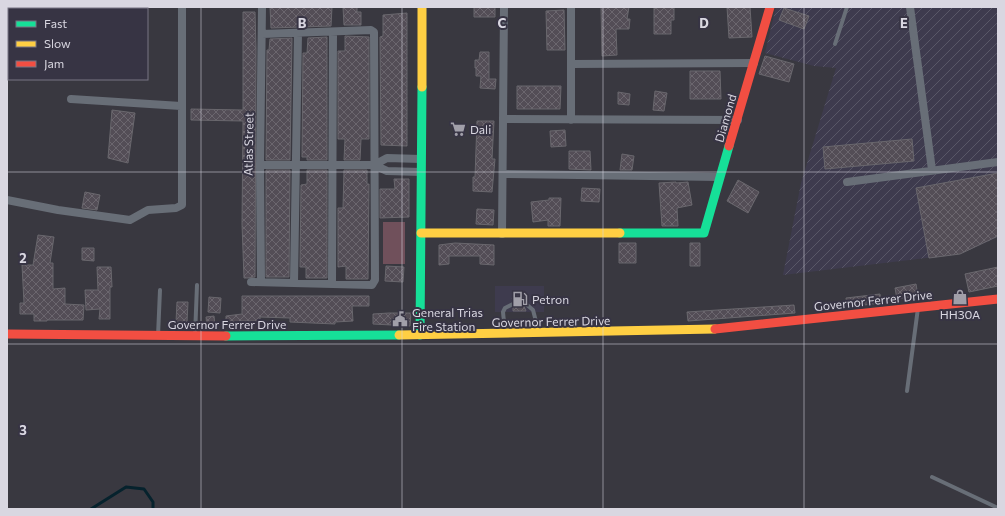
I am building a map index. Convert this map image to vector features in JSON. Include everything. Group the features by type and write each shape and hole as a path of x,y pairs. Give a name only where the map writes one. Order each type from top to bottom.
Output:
{"main road":[{"path":"420,335 422,7"},
{"name":"Diamond","path":"502,234 701,234 705,230 770,7"},
{"path":"421,233 502,234"},
{"name":"Governor Ferrer Drive","path":"7,334 158,336 420,335 706,330 998,299"}],"street":[{"path":"7,200 58,210 130,220 148,210 180,207 182,204 182,7"},
{"name":"Atlas Street","path":"261,281 260,165 262,7"},
{"path":"502,234 504,7"},
{"path":"571,7 571,120"},
{"path":"910,7 932,170"},
{"path":"251,282 332,282 372,285 375,280 374,33 371,30 262,34"},
{"path":"332,282 333,32"},
{"path":"294,282 298,33"},
{"path":"571,64 754,63"},
{"path":"70,99 181,106"},
{"path":"503,119 738,120"},
{"path":"374,165 387,158 421,159"},
{"path":"847,182 998,162"},
{"path":"260,165 374,165 387,171 421,172"},
{"path":"503,174 720,176"}],"lane":[{"path":"835,44 847,7"},
{"path":"195,336 197,285"},
{"path":"158,336 160,290"},
{"path":"505,334 504,312 505,308 512,304"},
{"path":"526,304 533,310 539,333"},
{"path":"907,391 918,308"},
{"path":"932,477 998,508"}],"shaded area":[{"path":"776,7 998,7 998,237 960,254 783,275 801,183 836,68 814,66 765,53"},
{"path":"383,222 405,222 405,264 383,264"},
{"name":"Petron","path":"495,286 544,286 544,312 495,312"}],"building":[{"path":"270,7 332,7 331,26 271,28"},
{"path":"343,7 357,7 357,12 361,12 361,25 344,25"},
{"path":"474,7 495,7 495,17 474,17"},
{"path":"601,7 629,7 627,19 630,19 629,29 616,29 617,55 602,56"},
{"path":"674,7 674,20 671,20 671,34 654,34 654,8"},
{"path":"727,7 750,7 752,37 729,38"},
{"path":"784,8 809,16 804,29 779,20"},
{"path":"564,10 565,50 547,50 546,11"},
{"path":"243,12 255,12 256,49 255,277 247,278 244,278 242,224 243,121 191,120 191,109 243,110"},
{"path":"407,13 407,146 381,145 380,37 383,36 383,15"},
{"path":"345,36 369,37 369,139 361,139 360,160 344,160 345,139 338,139 338,51 345,51"},
{"path":"327,37 327,160 307,160 307,157 302,157 303,53 307,53 308,38"},
{"path":"292,38 290,160 266,160 267,50 269,50 270,39"},
{"path":"480,52 489,52 489,79 496,79 495,89 480,88 481,76 476,76 475,60 479,60"},
{"path":"765,56 794,64 789,82 759,74"},
{"path":"690,71 720,71 721,99 690,99"},
{"path":"517,86 561,86 560,109 517,109"},
{"path":"655,91 667,93 664,111 653,110"},
{"path":"618,92 630,94 629,105 618,104"},
{"path":"112,110 135,113 128,163 108,158"},
{"path":"477,121 494,121 492,159 495,159 492,192 473,191"},
{"path":"565,130 566,146 551,147 550,131"},
{"path":"912,139 914,161 825,169 823,147"},
{"path":"569,151 590,151 591,170 569,169"},
{"path":"622,154 634,156 632,170 620,170"},
{"path":"266,170 290,170 289,277 266,277"},
{"path":"307,170 327,170 327,278 306,278 306,267 300,267 301,185 307,184"},
{"path":"344,170 367,170 367,184 369,184 368,279 346,279 346,266 338,267 338,208 343,208"},
{"path":"998,173 998,236 960,254 929,258 916,188"},
{"path":"394,179 409,179 409,217 380,218 380,189 395,189"},
{"path":"738,180 759,192 748,213 727,201"},
{"path":"688,182 692,205 677,208 678,226 662,226 659,183"},
{"path":"582,188 600,189 599,202 581,201"},
{"path":"85,192 100,195 97,210 82,208"},
{"path":"549,198 561,198 560,226 548,226 548,220 533,222 531,202 549,200"},
{"path":"477,209 494,210 493,225 476,224"},
{"path":"38,235 54,237 50,263 53,263 53,289 65,288 65,304 84,305 83,320 34,321 34,314 20,314 20,303 24,303 22,265 33,265"},
{"path":"455,243 494,245 494,265 480,264 480,256 449,256 449,264 439,265 439,245"},
{"path":"619,243 636,243 636,263 619,263"},
{"path":"690,243 700,243 700,266 690,266"},
{"path":"82,248 94,248 94,261 82,260"},
{"path":"386,266 404,267 403,282 385,281"},
{"path":"97,267 111,267 112,287 110,287 110,319 99,319 100,309 86,310 85,290 98,290"},
{"path":"998,267 998,286 969,292 965,274"},
{"path":"916,284 918,296 897,299 895,288"},
{"path":"880,294 881,303 847,307 846,298"},
{"path":"242,296 369,296 369,306 352,306 353,321 335,322 335,324 290,322 290,318 260,317 260,321 241,321 231,323 231,321 226,321 226,316 242,314"},
{"path":"209,297 221,298 220,313 208,312"},
{"path":"512,298 525,298 523,304 526,311 513,311 516,304"},
{"path":"177,302 188,302 187,322 176,322"},
{"path":"794,305 795,313 688,321 687,312"},
{"name":"General Trias Fire Station","path":"411,313 410,326 373,324 373,314"},
{"path":"214,316 215,326 207,327 206,317"}],"waterway":[{"path":"91,509 126,487 144,489 153,502 153,509"}],"traffic: fast":[{"path":"420,335 422,87"},
{"path":"620,233 704,233 729,146"},
{"path":"226,336 399,335"}],"traffic: slow":[{"path":"422,7 422,87"},
{"path":"421,233 620,233"},
{"path":"399,335 715,329"}],"traffic: jam":[{"path":"729,146 770,7"},
{"path":"715,329 998,299"},
{"path":"7,334 226,336"}],"place":[{"name":"Dali","path":"458,129"},
{"name":"HH30A","path":"960,297"},
{"name":"Petron","path":"520,299"},
{"name":"General Trias Fire Station","path":"400,319"}]}
